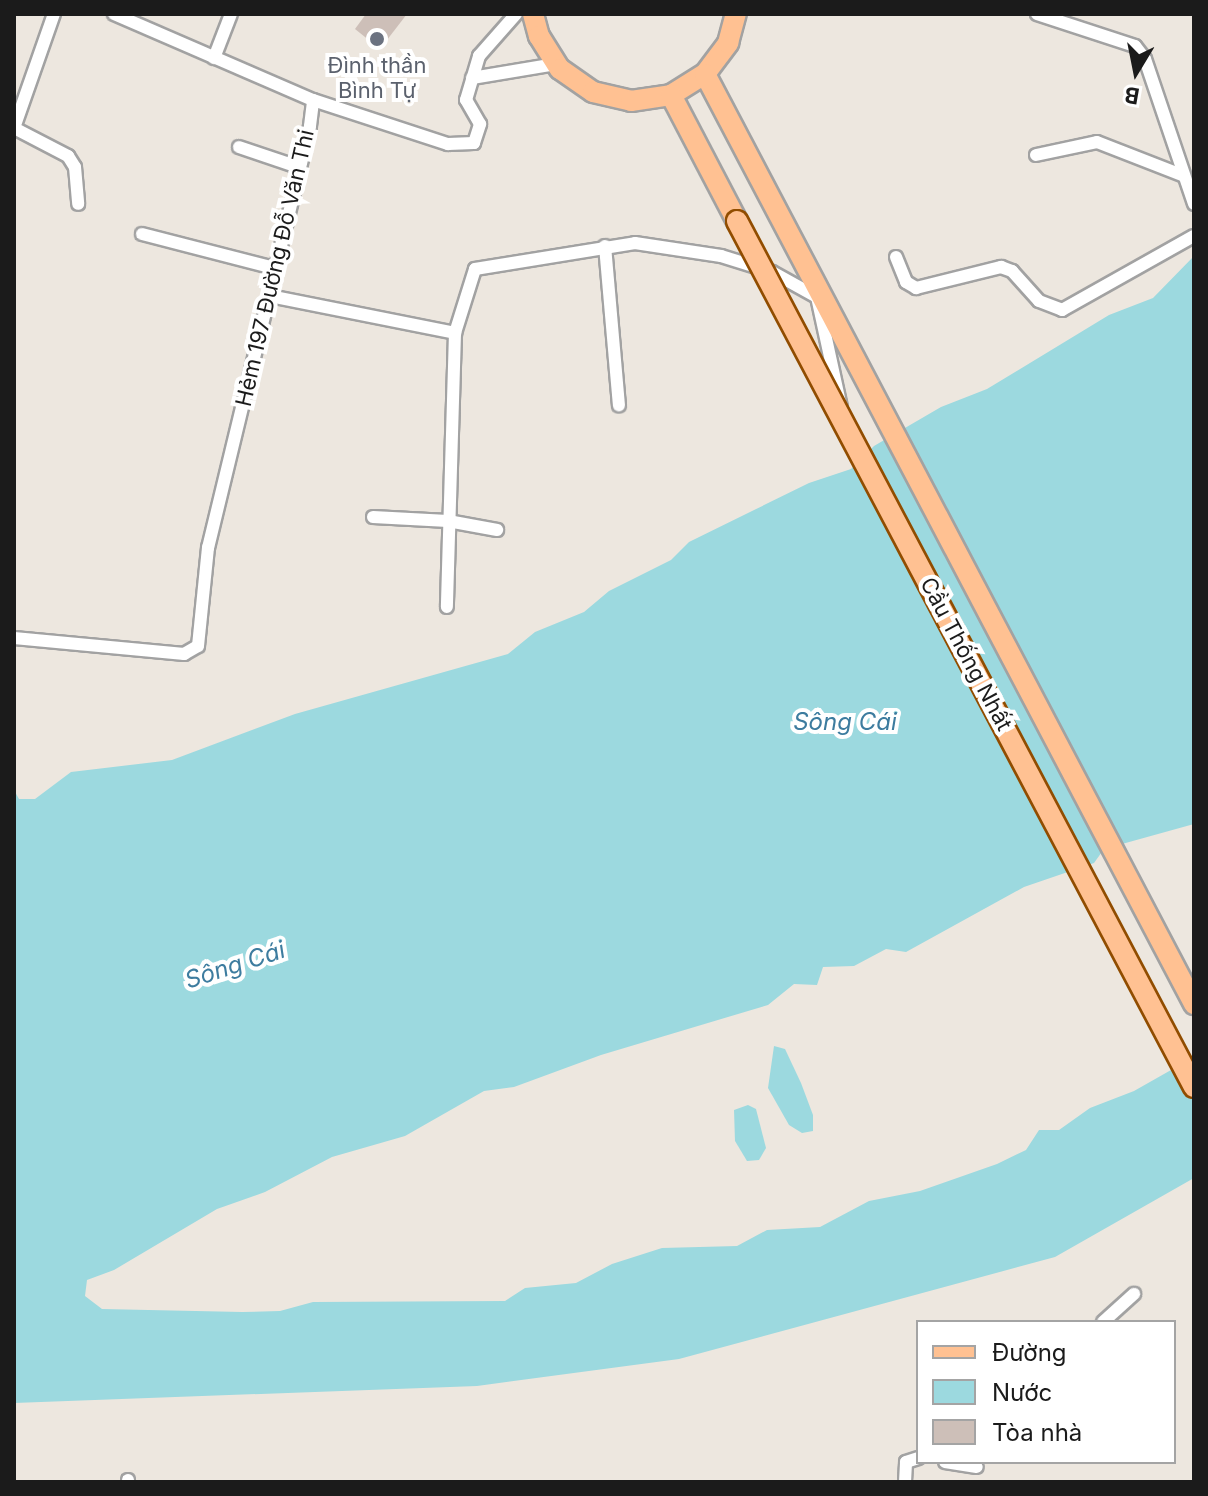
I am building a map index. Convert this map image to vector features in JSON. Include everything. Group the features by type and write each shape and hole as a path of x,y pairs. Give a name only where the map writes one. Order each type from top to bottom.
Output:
{"main road":[{"path":"533,14 556,64 575,82 612,98 671,95 705,74 728,43 736,14"},
{"name":"Cầu Thống Nhất","path":"705,74 1194,1004"},
{"name":"Cầu Thống Nhất","path":"671,95 1194,1087"}],"street":[{"path":"54,14 14,128 68,156 75,167 78,204"},
{"name":"Hẻm 197 Đường Đỗ Văn Thi","path":"14,638 193,652 217,506 270,296 313,100 114,14"},
{"path":"214,58 231,14"},
{"path":"313,100 448,144 465,145 479,134 466,100 479,56 516,14"},
{"path":"1037,14 1135,46 1145,59 1194,204"},
{"path":"472,78 556,64"},
{"path":"1036,155 1097,142 1184,176"},
{"path":"239,147 298,167"},
{"path":"142,234 274,268"},
{"path":"896,257 906,282 916,288 1001,267 1012,271 1052,311 1062,310 1194,236"},
{"path":"447,607 455,333 475,269 635,243 721,256 772,272 817,297 845,433"},
{"path":"605,246 619,405"},
{"path":"270,296 455,333"},
{"path":"373,517 448,521 497,530"},
{"path":"1105,1320 1134,1294"},
{"path":"905,1482 906,1462 916,1459"},
{"path":"958,1464 977,1467"}],"water":[{"name":"Sông Cái","path":"1194,256 1194,824 1104,849 1094,863 1024,887 906,952 886,949 854,966 823,967 817,985 794,984 768,1005 601,1055 514,1087 484,1091 405,1136 332,1157 265,1192 217,1209 114,1270 87,1280 85,1296 102,1309 242,1312 280,1311 313,1302 505,1301 525,1288 576,1283 612,1264 662,1248 737,1246 767,1230 820,1227 869,1201 920,1191 997,1164 1026,1150 1039,1130 1059,1130 1090,1108 1134,1091 1194,1057 1194,1178 1055,1257 679,1359 477,1386 14,1403 14,790 19,799 35,799 71,772 172,760 295,714 508,654 535,632 584,612 609,591 671,560 689,542 809,483 851,469 874,446 941,407 987,389 1109,315 1153,298"},
{"path":"774,1046 785,1049 801,1083 813,1115 813,1131 802,1133 789,1125 768,1088"},
{"path":"748,1105 756,1109 766,1148 759,1160 747,1161 735,1141 734,1110"}],"building":[{"name":"Đình thần Bình Tự","path":"366,14 407,14 380,49 355,29"}],"place":[{"name":"Đình thần Bình Tự","path":"377,39"}]}
